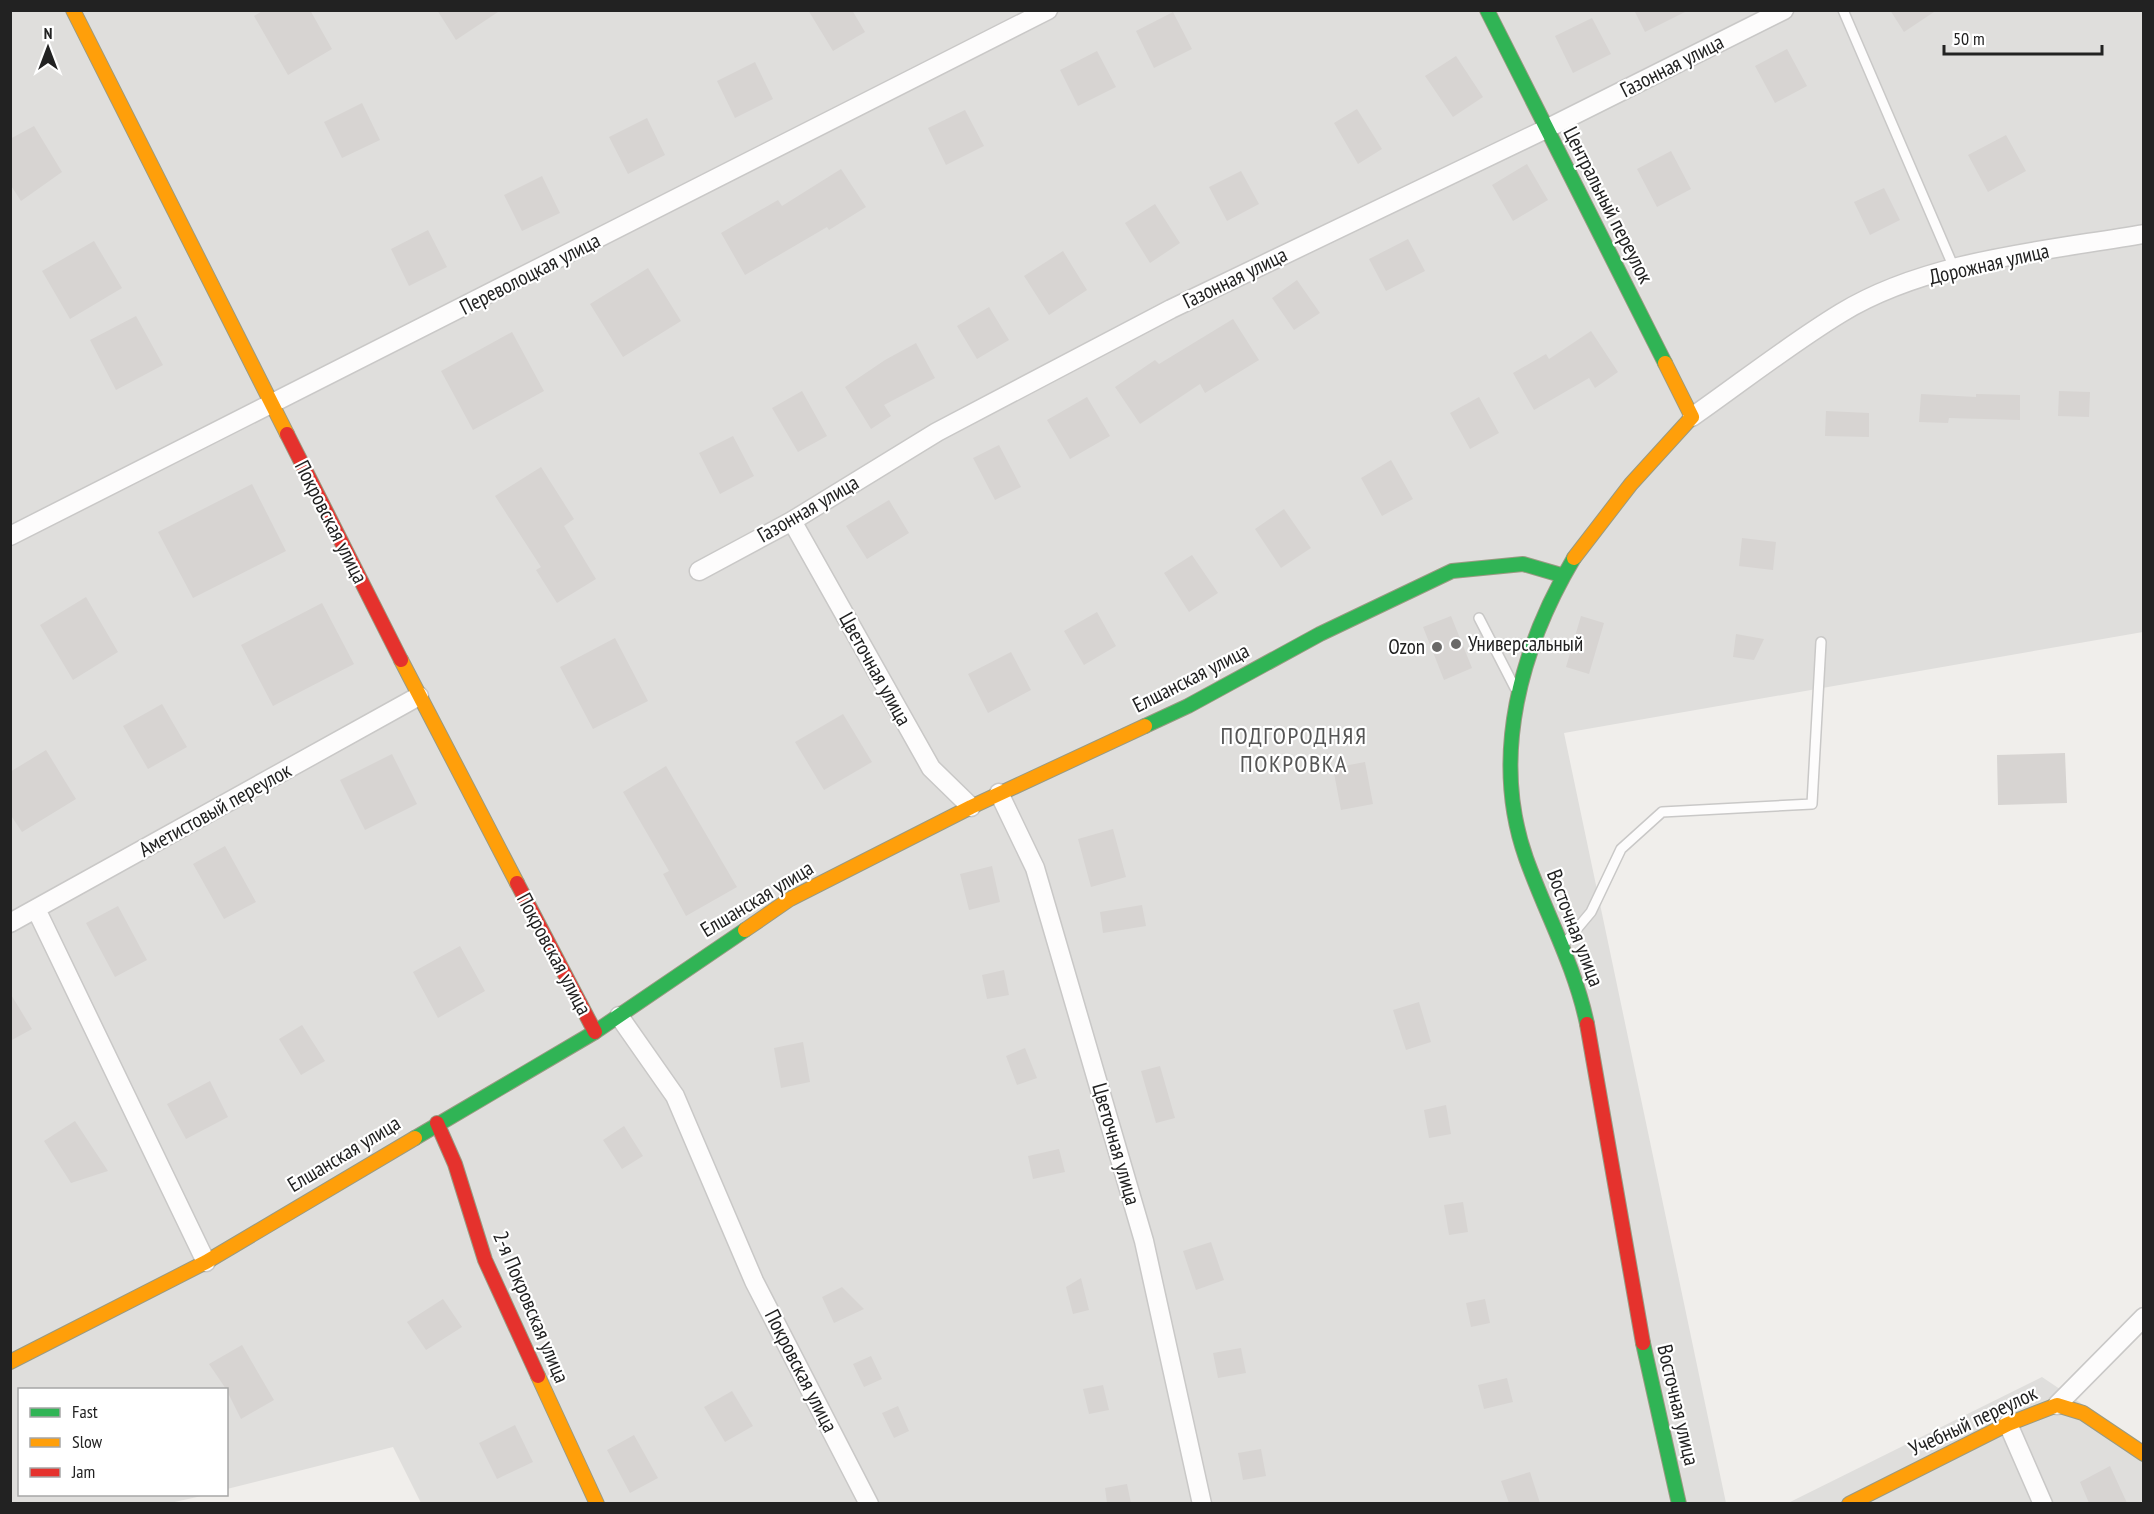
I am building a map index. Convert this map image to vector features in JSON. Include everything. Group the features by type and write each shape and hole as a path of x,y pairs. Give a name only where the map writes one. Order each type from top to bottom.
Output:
{"street":[{"name":"Покровская улица","path":"73,10 419,696 595,1032"},
{"name":"Переволоцкая улица","path":"10,536 1048,10"},
{"name":"Центральный переулок","path":"1487,10 1692,417"},
{"name":"Газонная улица","path":"699,571 792,520 937,432 1160,314 1546,129 1784,10"},
{"name":"Дорожная улица","path":"1692,417 1843,312 1894,288 1954,268 2144,234"},
{"name":"Восточная улица","path":"1679,1503 1643,1343 1585,1017 1564,945 1531,872 1517,832 1508,757 1518,694 1540,617 1562,575 1618,496 1692,417"},
{"name":"Цветочная улица","path":"792,520 931,768 971,807"},
{"name":"Елшанская улица","path":"10,1362 206,1262 437,1123 595,1032 790,899 971,807 1188,706 1320,634 1452,571 1523,564 1562,575"},
{"name":"Аметистовый переулок","path":"10,923 419,696"},
{"name":"Цветочная улица","path":"999,793 1035,868 1144,1241 1202,1503"},
{"path":"36,909 206,1262"},
{"name":"Покровская улица","path":"619,1016 675,1096 754,1281 869,1503"},
{"name":"2-я Покровская улица","path":"437,1123 455,1164 485,1260 597,1503"},
{"path":"2057,1404 2140,1324"},
{"name":"Учебный переулок","path":"1849,1503 2008,1424 2057,1404 2083,1413 2144,1454"},
{"path":"2008,1424 2043,1503"}],"lane":[{"path":"1843,10 1954,268"},
{"path":"1479,618 1518,694"},
{"path":"1564,945 1591,912 1621,849 1662,812 1812,804 1821,642"}],"shaded area":[{"path":"10,11 2143,11 2143,632 1564,733 1726,1503 421,1503 393,1447 228,1489 228,1388 18,1388 18,1496 202,1496 170,1503 11,1503"},
{"path":"2042,1377 2143,1445 2143,1503 1786,1504"}],"building":[{"path":"264,10 310,10 332,49 288,75 254,16"},
{"path":"437,10 501,10 456,40"},
{"path":"808,10 852,10 865,32 833,51"},
{"path":"1634,10 1689,10 1645,32"},
{"path":"1890,10 1937,10 1904,32"},
{"path":"1173,12 1192,49 1154,68 1136,31"},
{"path":"1592,18 1611,54 1573,73 1555,36"},
{"path":"1787,49 1807,86 1775,103 1755,66"},
{"path":"1097,51 1116,87 1078,106 1060,70"},
{"path":"1456,56 1483,97 1453,117 1425,76"},
{"path":"755,62 773,99 735,118 717,81"},
{"path":"362,103 380,140 342,158 324,122"},
{"path":"1357,109 1382,149 1358,164 1334,123"},
{"path":"965,110 984,146 946,165 928,128"},
{"path":"647,118 665,155 628,174 609,137"},
{"path":"34,126 62,172 21,201 10,184 10,139"},
{"path":"2006,135 2026,171 1988,192 1968,155"},
{"path":"1671,151 1691,189 1657,207 1637,169"},
{"path":"1527,164 1548,200 1513,221 1492,185"},
{"path":"841,169 866,207 829,230 827,227 745,275 721,233 778,200 782,206"},
{"path":"1241,171 1259,204 1227,221 1209,187"},
{"path":"542,176 560,213 522,231 504,195"},
{"path":"1884,188 1900,220 1870,235 1854,202"},
{"path":"1155,204 1180,243 1150,263 1125,223"},
{"path":"428,230 447,267 409,286 391,249"},
{"path":"1408,239 1425,271 1386,291 1369,259"},
{"path":"94,241 122,288 70,319 42,271"},
{"path":"1063,251 1087,290 1049,315 1024,276"},
{"path":"648,268 681,321 623,357 590,304"},
{"path":"1297,280 1320,313 1294,330 1272,298"},
{"path":"989,307 1009,340 977,359 957,326"},
{"path":"136,316 163,365 116,390 90,340"},
{"path":"1233,319 1259,360 1205,393 1200,384 1140,424 1115,387 1155,360 1159,364"},
{"path":"1591,331 1618,372 1595,388 1589,378 1534,410 1513,373 1546,354 1549,359"},
{"path":"512,332 544,391 473,430 441,371"},
{"path":"916,343 935,378 884,405 891,416 871,429 845,387 885,360"},
{"path":"802,391 827,436 798,452 772,408"},
{"path":"2059,391 2090,392 2089,417 2058,416"},
{"path":"1921,394 1976,397 1976,394 2020,395 2020,420 1949,418 1948,423 1919,422"},
{"path":"1087,397 1110,436 1070,459 1047,420"},
{"path":"1479,397 1499,433 1470,449 1450,413"},
{"path":"1826,411 1869,413 1869,437 1825,436"},
{"path":"733,436 754,476 720,494 699,453"},
{"path":"999,445 1021,487 995,500 973,458"},
{"path":"1391,460 1413,499 1382,516 1361,478"},
{"path":"541,467 574,519 564,526 596,579 557,603 536,570 541,567 495,496"},
{"path":"252,484 286,551 193,598 158,532"},
{"path":"889,500 909,533 867,559 846,526"},
{"path":"1284,509 1311,548 1281,568 1255,529"},
{"path":"1742,538 1776,542 1773,570 1739,566"},
{"path":"1192,555 1218,593 1189,612 1164,573"},
{"path":"86,597 118,652 73,680 40,625"},
{"path":"322,603 354,664 273,706 241,645"},
{"path":"1097,612 1116,646 1084,665 1064,631"},
{"path":"1451,616 1472,668 1444,680 1423,627"},
{"path":"1581,616 1604,623 1589,674 1566,667"},
{"path":"1736,634 1764,639 1754,660 1733,657"},
{"path":"615,638 648,701 593,729 560,667"},
{"path":"1011,652 1031,690 988,713 968,674"},
{"path":"162,704 187,747 148,769 123,726"},
{"path":"843,714 872,762 824,790 795,742"},
{"path":"46,750 76,799 22,832 10,814 10,772"},
{"path":"2065,753 2067,803 1998,805 1997,755"},
{"path":"392,754 417,804 365,830 340,780"},
{"path":"1365,762 1373,804 1341,810 1333,768"},
{"path":"666,766 737,887 686,916 663,874 669,871 623,792"},
{"path":"1113,829 1126,877 1091,887 1078,839"},
{"path":"225,846 256,902 224,919 193,864"},
{"path":"992,866 1000,902 969,910 960,874"},
{"path":"1142,905 1146,926 1103,933 1100,912"},
{"path":"118,906 147,960 115,977 86,923"},
{"path":"460,946 485,991 438,1018 413,972"},
{"path":"1004,970 1009,995 987,999 982,975"},
{"path":"10,993 32,1029 10,1041"},
{"path":"1419,1002 1431,1042 1406,1050 1393,1010"},
{"path":"302,1025 325,1061 301,1075 279,1039"},
{"path":"803,1042 810,1082 781,1088 774,1048"},
{"path":"1025,1048 1037,1078 1017,1085 1006,1056"},
{"path":"1160,1066 1175,1118 1156,1123 1141,1071"},
{"path":"210,1081 228,1117 186,1139 167,1104"},
{"path":"1446,1105 1451,1134 1429,1138 1424,1110"},
{"path":"75,1121 108,1171 71,1183 44,1141"},
{"path":"624,1126 643,1156 622,1169 603,1140"},
{"path":"1059,1149 1065,1172 1033,1179 1028,1156"},
{"path":"1463,1202 1468,1232 1449,1235 1444,1205"},
{"path":"1211,1242 1224,1280 1196,1290 1183,1251"},
{"path":"1081,1278 1089,1310 1073,1314 1066,1287"},
{"path":"842,1287 864,1309 834,1323 822,1297"},
{"path":"443,1299 462,1327 426,1350 407,1322"},
{"path":"1485,1299 1490,1323 1471,1327 1466,1303"},
{"path":"242,1345 274,1400 241,1419 228,1393 228,1388 225,1388 209,1364"},
{"path":"1241,1348 1246,1373 1218,1378 1213,1353"},
{"path":"871,1356 882,1379 864,1387 853,1364"},
{"path":"1507,1378 1513,1402 1484,1409 1478,1385"},
{"path":"1103,1385 1109,1410 1089,1414 1083,1389"},
{"path":"732,1391 753,1426 725,1442 704,1407"},
{"path":"898,1406 909,1431 894,1438 882,1413"},
{"path":"515,1425 533,1462 497,1479 479,1443"},
{"path":"634,1435 658,1478 630,1493 607,1450"},
{"path":"1261,1449 1266,1476 1243,1480 1238,1453"},
{"path":"2110,1466 2127,1503 2089,1503 2080,1482"},
{"path":"1530,1472 1540,1503 1509,1503 1501,1481"},
{"path":"1127,1484 1131,1503 1107,1503 1105,1488"}],"traffic: fast":[{"path":"1487,10 1665,363"},
{"path":"1574,558 1555,592 1526,665 1511,742 1511,781 1516,820 1526,858 1568,961 1587,1024"},
{"path":"1145,726 1188,706 1320,634 1452,571 1523,564 1561,575"},
{"path":"415,1138 595,1032 745,930"},
{"path":"1643,1343 1679,1504"}],"traffic: slow":[{"path":"73,10 287,434"},
{"path":"1574,558 1631,484 1692,417 1665,363"},
{"path":"401,660 517,883"},
{"path":"745,930 790,899 971,807 1145,726"},
{"path":"10,1362 206,1262 415,1138"},
{"path":"538,1376 597,1504"},
{"path":"1849,1504 2008,1424 2057,1405 2083,1413 2144,1454"}],"traffic: jam":[{"path":"287,434 401,660"},
{"path":"517,883 595,1032"},
{"path":"1587,1024 1643,1343"},
{"path":"437,1123 455,1164 485,1260 538,1376"}],"place":[{"name":"Универсальный","path":"1456,644"},
{"name":"Ozon","path":"1437,647"}],"district":[{"name":"ПОДГОРОДНЯЯ ПОКРОВКА","path":"1294,750"}]}
